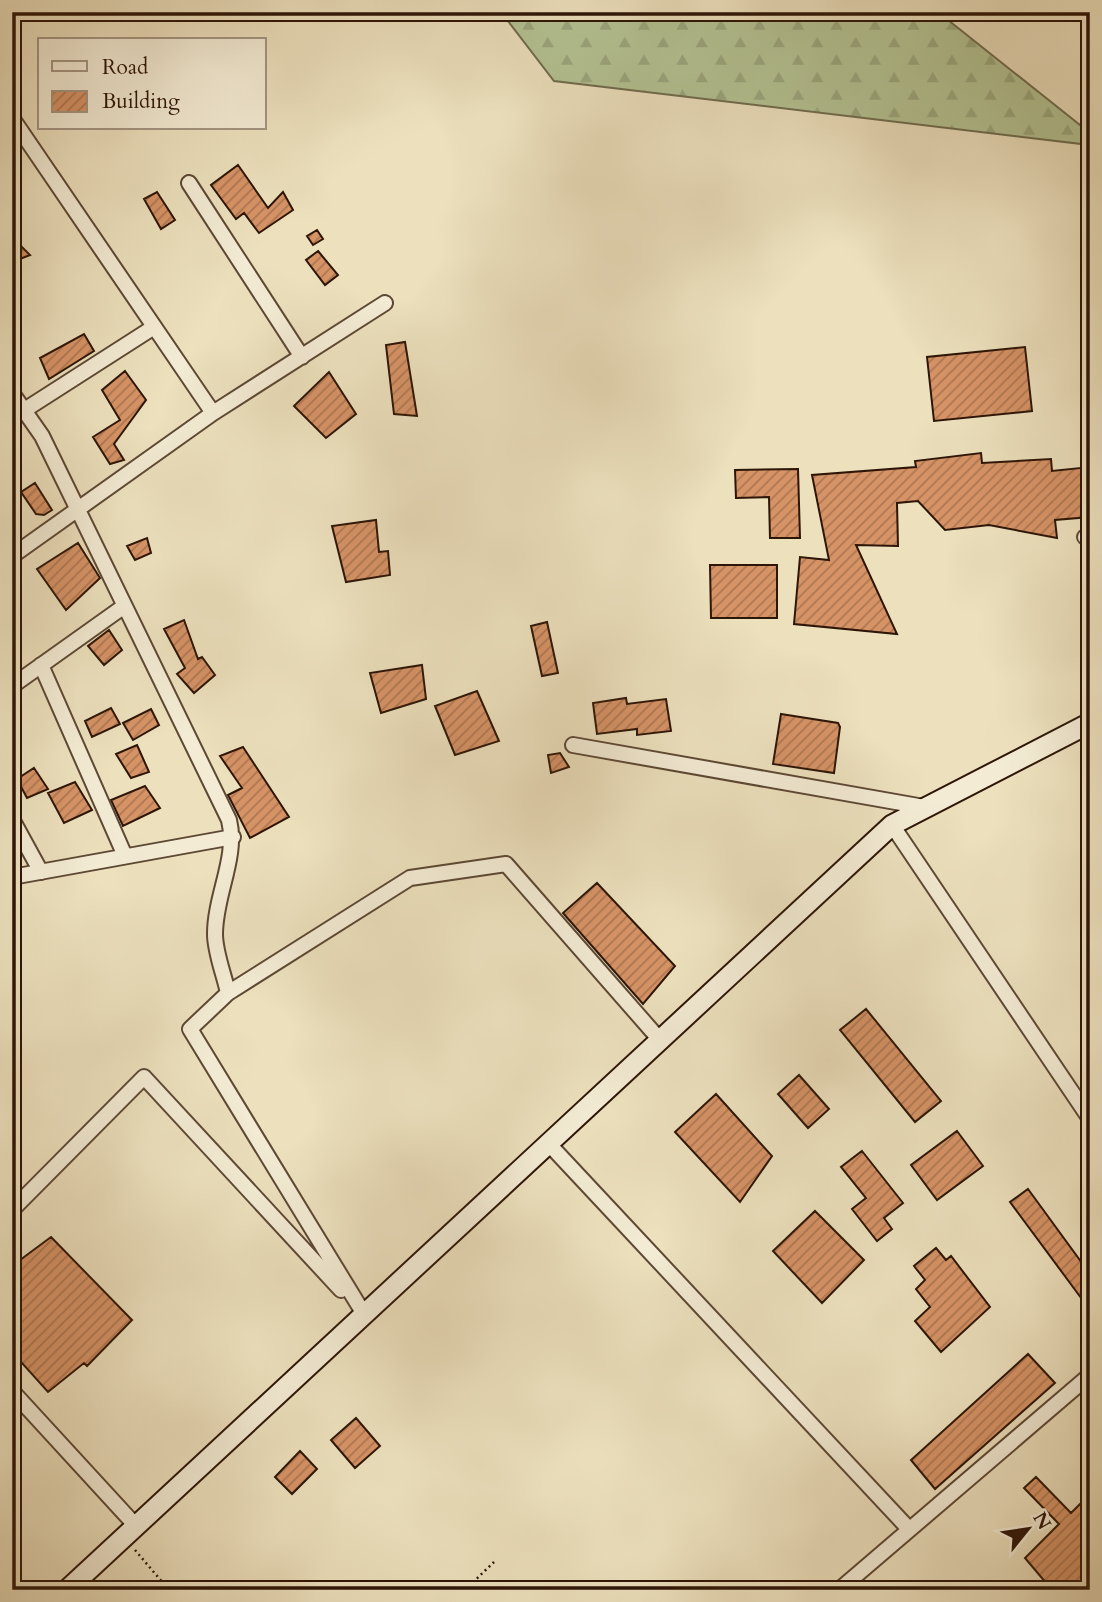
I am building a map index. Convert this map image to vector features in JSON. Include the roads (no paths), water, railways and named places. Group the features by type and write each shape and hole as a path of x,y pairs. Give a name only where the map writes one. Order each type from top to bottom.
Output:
{"main road":[{"path":"67,1590 892,825 1090,723"}],"street":[{"path":"12,118 213,413"},
{"path":"189,183 302,357"},
{"path":"12,556 213,413 385,303"},
{"path":"18,414 154,327"},
{"path":"12,393 18,414 42,436 229,820 233,837 219,892 215,936 229,993"},
{"path":"12,685 123,607"},
{"path":"41,666 125,856"},
{"path":"573,745 925,807"},
{"path":"12,820 41,872"},
{"path":"892,825 1090,1119"},
{"path":"12,877 233,837"},
{"path":"364,1314 190,1029 229,993 410,878 506,864 660,1040"},
{"path":"12,1210 144,1077 364,1314"},
{"path":"548,1143 909,1529"},
{"path":"839,1590 1090,1375"},
{"path":"12,1391 130,1531"}]}
